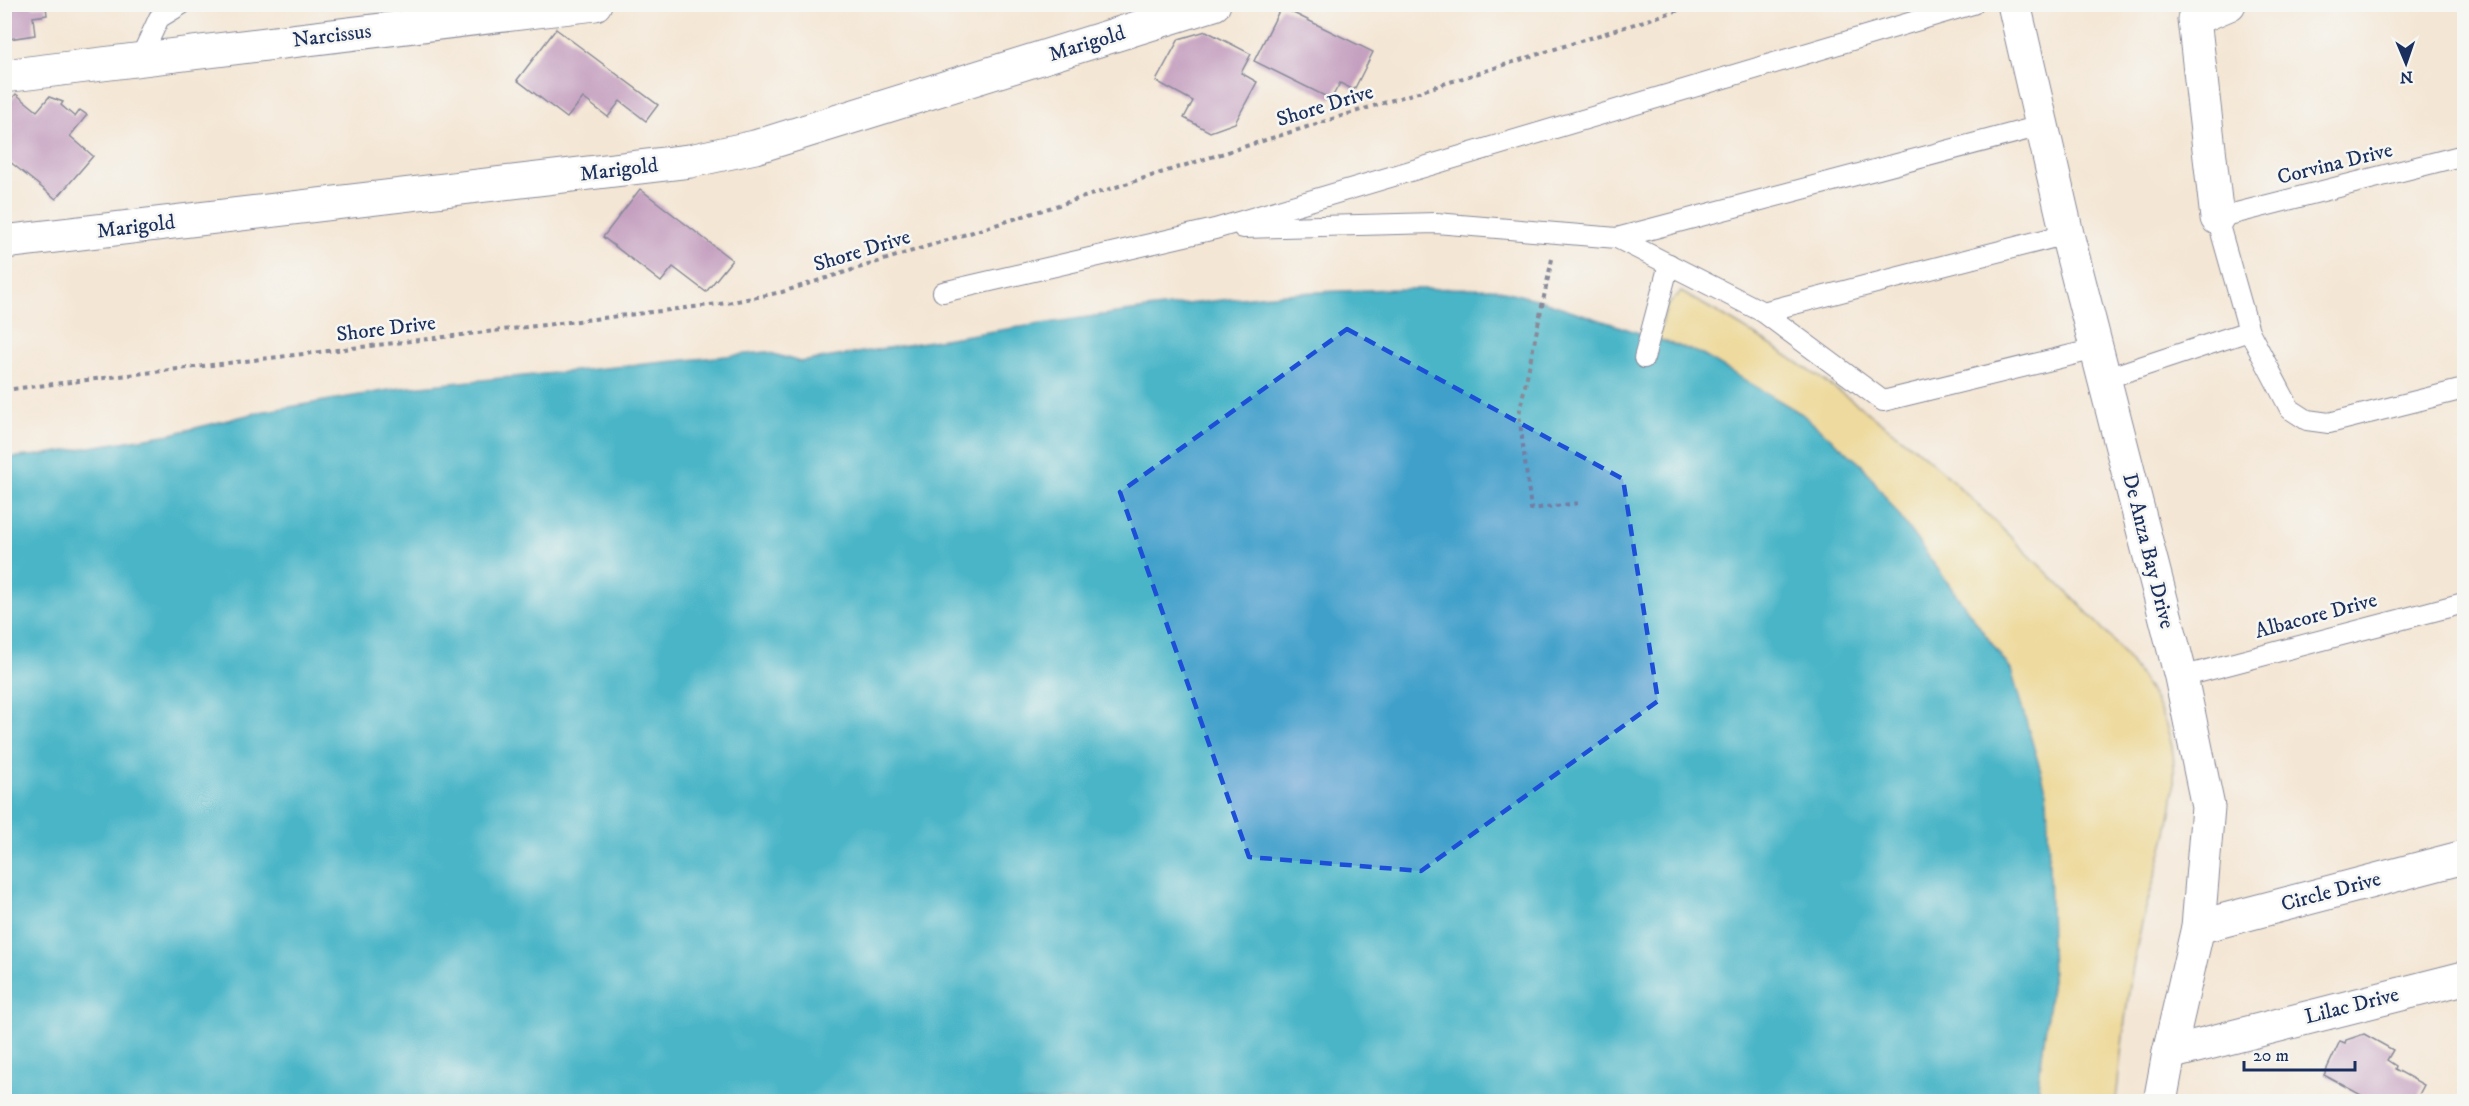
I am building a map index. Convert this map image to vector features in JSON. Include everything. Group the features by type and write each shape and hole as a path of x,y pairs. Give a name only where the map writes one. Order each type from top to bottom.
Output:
{"street":[{"name":"Narcissus","path":"4,76 595,4"},
{"name":"Marigold","path":"4,242 690,161 754,147 1214,4"},
{"name":"De Anza Bay Drive","path":"2014,4 2067,234 2181,677 2208,807 2198,927 2160,1101"},
{"path":"2217,218 2194,19 2229,4"},
{"name":"Circle Drive","path":"2198,927 2464,857"},
{"name":"Lilac Drive","path":"2169,1053 2464,978"}],"lane":[{"path":"140,59 159,18 182,4"},
{"path":"943,292 1215,229 1973,4"},
{"path":"1215,229 1436,223 1617,238 2041,126"},
{"name":"Corvina Drive","path":"2217,218 2464,155"},
{"path":"2217,218 2249,331 2290,409 2307,420 2329,423 2464,389"},
{"path":"1763,312 2067,234"},
{"path":"1617,238 1763,312 1883,401 2100,364 2249,331"},
{"path":"1644,358 1669,264"},
{"name":"Albacore Drive","path":"2181,677 2464,603"}],"path":[{"name":"Shore Drive","path":"4,390 727,303 782,292 1698,4"},
{"path":"1558,233 1519,414 1531,509 1579,503"}],"highlighted area":[{"path":"1347,329 1623,479 1658,701 1421,871 1249,857 1120,492"}],"sand":[{"path":"1681,292 1806,368 1926,456 2096,621 2136,669 2152,695 2164,721 2172,747 2173,795 2170,819 2135,956 2125,1018 2116,1101 2036,1101 2052,979 2011,670 1863,466 1802,414 1699,353 1658,339 1667,306"}],"water":[{"path":"1492,288 1543,301 1699,353 1802,414 1863,466 2011,670 2047,792 2052,979 2036,1101 5,1102 5,458 41,455 171,434 260,412 401,388 767,352 800,362 1087,317 1260,296 1405,289"}],"building":[{"path":"4,4 46,6 47,15 33,17 35,35 9,39 10,48 4,48"},
{"path":"1281,7 1373,52 1354,90 1340,83 1331,99 1254,61"},
{"path":"556,29 658,105 646,121 620,101 608,117 583,98 567,118 517,80"},
{"path":"1206,31 1251,54 1241,73 1257,82 1235,123 1210,132 1184,118 1193,101 1156,81 1179,39"},
{"path":"16,94 37,111 49,97 63,102 61,105 75,117 80,110 87,115 70,136 93,156 56,199 4,157 4,108"},
{"path":"640,189 732,260 706,292 673,267 661,282 603,237"},
{"path":"2364,1034 2393,1050 2387,1060 2396,1066 2395,1069 2424,1085 2415,1102 2410,1102 2398,1095 2394,1102 2374,1102 2324,1075 2340,1041 2345,1043 2346,1040"}]}
